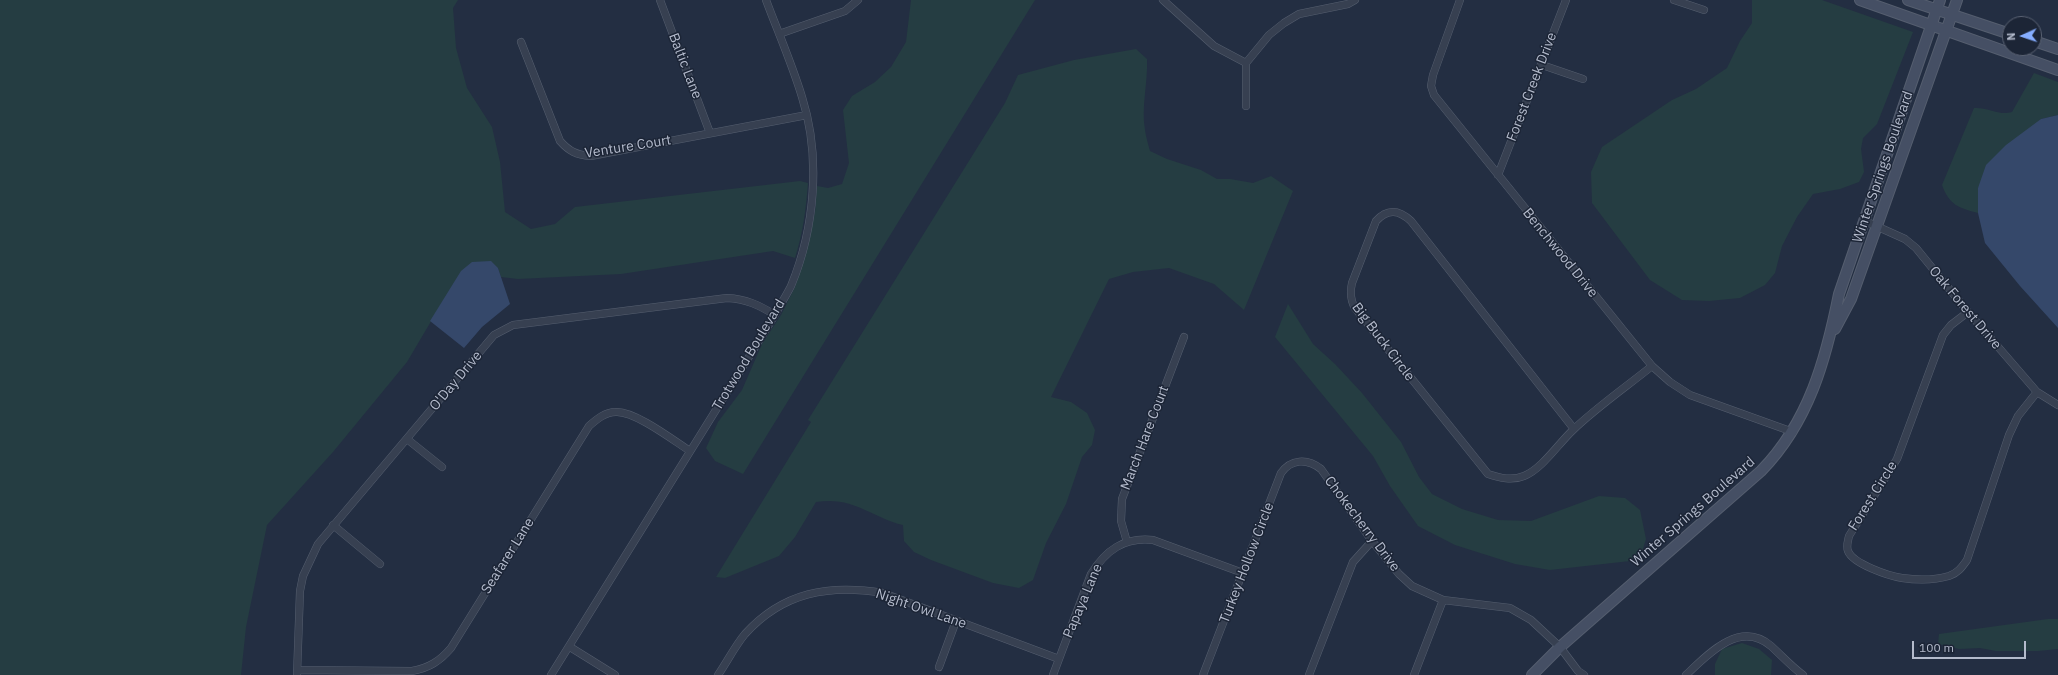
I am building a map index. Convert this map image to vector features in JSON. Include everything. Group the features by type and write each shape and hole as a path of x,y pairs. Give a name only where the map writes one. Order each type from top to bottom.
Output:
{"street":[{"name":"Baltic Lane","path":"660,0 710,133"},
{"name":"Trotwood Boulevard","path":"550,675 570,647 775,315 790,286 803,248 811,211 813,164 806,115 802,98 766,0"},
{"path":"779,34 845,11 858,0"},
{"path":"1163,0 1214,46 1246,63"},
{"path":"1246,106 1246,63 1270,35 1284,23 1299,14 1348,4 1355,0"},
{"name":"Benchwood Drive","path":"1460,0 1432,75 1431,86 1434,95 1652,366 1670,382 1690,395 1793,432"},
{"name":"Forest Creek Drive","path":"1498,175 1566,0"},
{"path":"1674,0 1704,10"},
{"path":"1860,0 2058,70"},
{"path":"1908,0 2002,31"},
{"name":"Winter Springs Boulevard","path":"1830,340 1839,294 1940,0"},
{"name":"Winter Springs Boulevard","path":"1532,675 1560,648 1761,472 1779,453 1793,432 1809,400 1830,340 1851,299 1956,0"},
{"name":"Venture Court","path":"521,42 560,141 569,151 580,155 591,156 806,115"},
{"path":"2042,44 2058,49"},
{"path":"1542,65 1584,79"},
{"name":"Big Buck Circle","path":"1574,429 1411,221 1396,212 1389,211 1381,216 1376,221 1352,283 1350,292 1351,301 1354,308 1488,474 1501,478 1523,477 1535,471 1574,429 1652,366"},
{"name":"Oak Forest Drive","path":"1865,222 1904,239 1916,248 1968,312 2037,392 2058,405"},
{"name":"O'Day Drive","path":"297,673 300,591 303,576 318,544 332,525 407,439 494,335 513,325 727,298 741,298 756,303 775,315"},
{"name":"Forest Circle","path":"1968,312 1951,325 1942,335 1897,459 1849,536 1847,544 1849,552 1856,560 1879,571 1902,578 1930,579 1949,575 1961,569 1967,560 2009,436 2018,416 2037,392"},
{"name":"March Hare Court","path":"1127,542 1122,520 1122,499 1184,337"},
{"name":"Seafarer Lane","path":"297,673 412,671 425,669 444,656 451,648 589,426 603,415 616,412 632,415 690,451"},
{"path":"407,439 442,467"},
{"name":"Chokecherry Drive","path":"1301,462 1308,462 1321,469 1372,541 1399,574 1412,586 1443,600 1510,608 1531,620 1560,648 1578,671 1584,675"},
{"name":"Turkey Hollow Circle","path":"1203,675 1281,473 1292,463 1301,462"},
{"path":"332,525 380,564"},
{"name":"Papaya Lane","path":"1053,675 1091,574 1100,560 1110,550 1140,538 1153,540 1243,573"},
{"path":"1309,675 1352,562 1372,541"},
{"name":"Night Owl Lane","path":"718,675 744,635 764,615 781,605 808,593 834,589 859,589 883,593 1059,659"},
{"path":"1414,675 1443,600"},
{"path":"939,667 956,621"},
{"path":"1686,675 1720,644 1737,638 1754,638 1770,645 1791,666 1803,675"},
{"path":"570,647 615,675"}],"green space":[{"path":"0,0 458,0 453,8 456,48 467,88 492,127 500,162 505,212 531,229 555,224 575,207 800,181 808,183 804,221 795,258 773,251 621,274 518,279 501,277 498,268 443,301 407,362 333,452 267,525 246,627 241,675 0,675"},
{"path":"911,0 1035,0 743,474 715,461 706,448 718,422 742,390 762,344 781,315 795,287 807,248 815,212 817,186 828,188 842,184 849,163 843,110 852,96 875,82 891,67 906,42"},
{"path":"1752,0 1822,0 1913,32 1877,124 1863,138 1861,149 1864,172 1859,182 1840,189 1813,194 1797,217 1782,246 1775,273 1765,285 1740,298 1709,301 1682,300 1650,280 1592,203 1591,172 1602,147 1672,100 1696,89 1727,68 1740,41 1752,23"},
{"path":"1136,49 1147,59 1144,121 1150,151 1167,159 1201,170 1217,179 1230,179 1253,183 1271,176 1293,191 1244,310 1214,284 1169,268 1133,272 1109,279 1051,397 1071,402 1087,413 1095,430 1092,445 1082,457 1066,504 1046,543 1033,580 1019,588 993,583 931,560 914,552 904,541 903,525 852,505 829,501 816,502 795,537 779,556 725,578 716,577 811,422 808,420 1005,103 1018,75 1074,60"},
{"path":"2034,73 2058,82 2058,115 2041,119 1978,188 1978,213 1956,205 1948,197 1942,185 1974,108 2003,113 2012,112"},
{"path":"1288,304 1313,344 1335,364 1362,393 1401,442 1419,477 1432,494 1462,509 1498,520 1531,521 1599,496 1625,498 1640,510 1646,539 1642,552 1630,561 1550,570 1515,564 1455,545 1418,526 1390,486 1373,456 1275,337"},
{"path":"2048,619 2058,619 2058,649 2038,651 1996,651 1980,648 1959,649 1938,644 1939,634"},
{"path":"1742,643 1759,649 1772,660 1771,675 1715,675 1715,664 1722,649"}],"water":[{"path":"2058,115 2058,328 2020,286 1985,243 1978,213 1978,188 1986,165 2006,145 2041,119"},
{"path":"491,261 498,268 510,304 482,327 464,348 430,321 461,271 472,262"}]}
